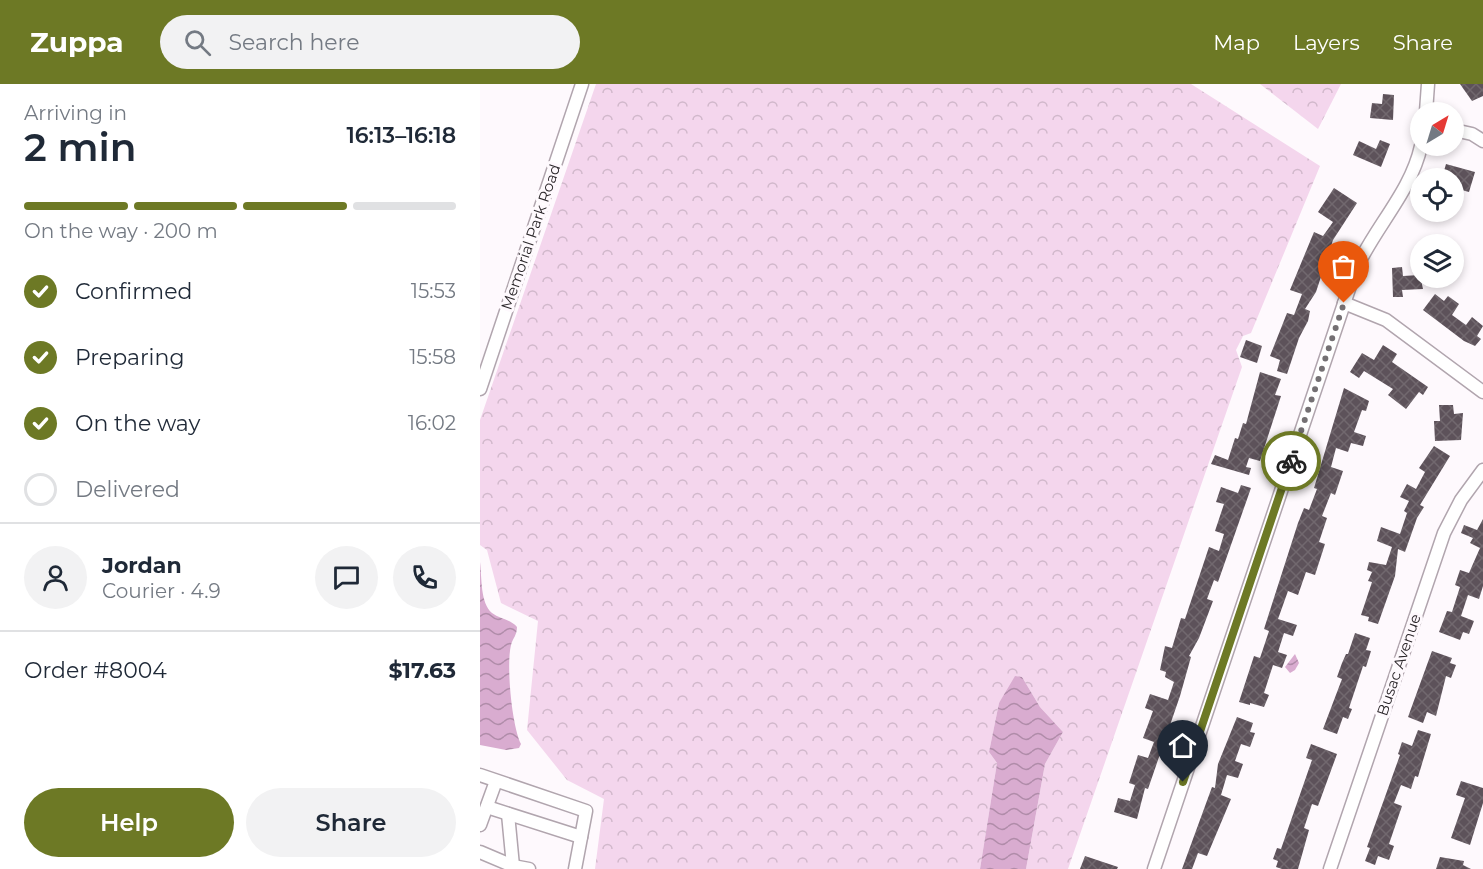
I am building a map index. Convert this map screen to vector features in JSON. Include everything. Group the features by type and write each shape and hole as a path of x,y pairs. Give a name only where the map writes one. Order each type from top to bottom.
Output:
{"street":[{"name":"Memorial Park Road","path":"480,389 582,84"},
{"path":"1427,102 1428,84"},
{"path":"1464,133 1483,141"},
{"path":"1154,869 1344,303 1364,250 1407,185 1417,156"},
{"path":"1344,303 1386,320 1483,392"},
{"name":"Busac Avenue","path":"1330,869 1444,533 1461,500 1483,470"},
{"path":"480,776 586,811 575,869"},
{"path":"480,825 496,781"},
{"path":"487,807 580,837"},
{"path":"508,814 513,866"},
{"path":"480,852 513,866 529,869"}],"green space":[{"path":"596,84 1191,84 1320,166 1251,333 1243,336 1236,350 1242,367 1068,869 1026,869 1045,764 1063,732 1040,707 1022,677 999,703 989,752 997,763 980,869 595,869 604,799 567,780 527,730 538,621 501,603 487,550 480,545 480,420"},
{"path":"1260,84 1341,84 1318,129"}],"water":[{"path":"480,562 483,596 488,609 517,627 511,645 509,666 513,710 521,744 519,748 506,750 480,745"},
{"path":"1295,654 1299,663 1290,673 1285,667"},
{"path":"1015,676 1022,677 1040,707 1063,732 1045,764 1026,869 980,869 997,763 989,752 999,703"}],"building":[{"path":"1460,84 1483,84 1483,96 1472,101"},
{"path":"1383,94 1394,95 1393,120 1370,118 1372,103 1382,104"},
{"path":"1380,140 1390,144 1381,167 1353,155 1359,141 1376,149"},
{"path":"1446,164 1460,168 1445,168"},
{"path":"1464,169 1475,172 1469,192 1464,191"},
{"path":"1334,188 1357,203 1333,240 1316,292 1305,309 1310,311 1308,321 1299,338 1287,374 1277,371 1280,360 1270,356 1287,313 1294,315 1302,294 1290,290 1314,232 1323,236 1333,222 1318,212"},
{"path":"1402,267 1403,276 1410,276 1410,288 1423,289 1402,290 1403,297 1393,297 1392,268"},
{"path":"1435,294 1444,301 1448,296 1459,304 1452,315 1466,325 1472,317 1483,326 1477,336 1481,339 1475,346 1464,341 1423,310"},
{"path":"1246,340 1262,346 1257,363 1240,357"},
{"path":"1383,345 1397,354 1392,362 1428,387 1423,395 1419,392 1406,409 1388,395 1393,389 1364,371 1359,378 1350,372 1362,353 1374,360"},
{"path":"1260,372 1281,379 1275,395 1281,396 1260,461 1249,458 1246,467 1251,468 1249,475 1211,464 1215,455 1228,460 1235,438 1238,439 1243,423 1246,424"},
{"path":"1344,388 1369,401 1366,411 1362,410 1354,432 1366,436 1363,446 1351,443 1348,452 1336,448 1331,467 1343,471 1335,495 1331,493 1322,516 1327,518 1319,542 1325,544 1315,575 1306,572 1298,595 1288,591 1278,619 1297,625 1293,636 1284,633 1278,652 1287,655 1282,668 1273,665 1264,693 1269,695 1264,707 1239,702 1254,656 1260,658 1269,631 1264,629 1298,523 1304,508 1309,510 1317,489 1314,488"},
{"path":"1439,405 1453,405 1454,414 1463,413 1461,440 1435,441 1434,421 1440,421"},
{"path":"1434,446 1450,456 1420,505 1424,507 1417,518 1405,552 1398,549 1395,576 1378,624 1368,621 1369,617 1361,615 1372,582 1368,581 1372,572 1367,570 1369,562 1386,565 1392,547 1377,541 1381,527 1400,534 1407,513 1404,511 1409,501 1400,497 1407,484 1416,489 1425,472 1419,468"},
{"path":"1241,485 1251,488 1218,582 1214,580 1207,599 1213,601 1199,638 1189,656 1191,657 1180,696 1148,789 1145,788 1137,819 1114,812 1118,798 1130,801 1135,785 1129,783 1138,755 1148,758 1154,742 1143,738 1153,711 1145,708 1150,694 1168,700 1174,682 1165,677 1166,672 1160,670 1165,646 1172,648 1181,618 1185,619 1209,547 1219,551 1224,534 1215,531 1224,504 1216,502 1221,487 1238,493"},
{"path":"1483,519 1483,586 1479,599 1468,595 1461,616 1474,621 1469,634 1463,632 1460,640 1439,632 1447,611 1452,612 1460,587 1455,585 1460,570 1469,573 1480,548 1470,543 1473,538 1461,533 1464,525 1477,530"},
{"path":"1355,633 1370,638 1366,650 1371,651 1366,667 1363,666 1349,708 1352,709 1348,719 1343,717 1337,734 1323,729 1342,679 1337,677"},
{"path":"1432,651 1452,658 1450,663 1456,665 1451,678 1446,676 1436,716 1427,712 1423,723 1408,717"},
{"path":"1237,717 1253,723 1250,732 1255,733 1250,747 1241,744 1235,761 1243,764 1238,778 1227,775 1221,795 1231,799 1207,856 1198,853 1192,869 1182,869 1212,787 1215,788 1218,764"},
{"path":"1418,730 1431,734 1418,777 1415,776 1411,789 1401,785 1394,803 1402,806 1389,844 1394,846 1389,860 1378,856 1375,865 1365,861 1370,848 1367,847 1400,755 1398,754 1402,742 1412,746"},
{"path":"1311,744 1337,754 1318,806 1312,804 1304,828 1309,830 1298,869 1282,869 1276,867 1278,861 1273,859 1277,848 1281,849 1312,760 1306,758"},
{"path":"1461,781 1483,788 1483,803 1470,845 1451,838 1465,798 1456,795"},
{"path":"1085,856 1118,867 1117,869 1080,869"},
{"path":"1440,857 1464,861 1463,865 1471,869 1436,869"}],"way so far":[{"path":"1291,461 1344,303"}],"route":[{"path":"1183,782 1291,461"}]}
